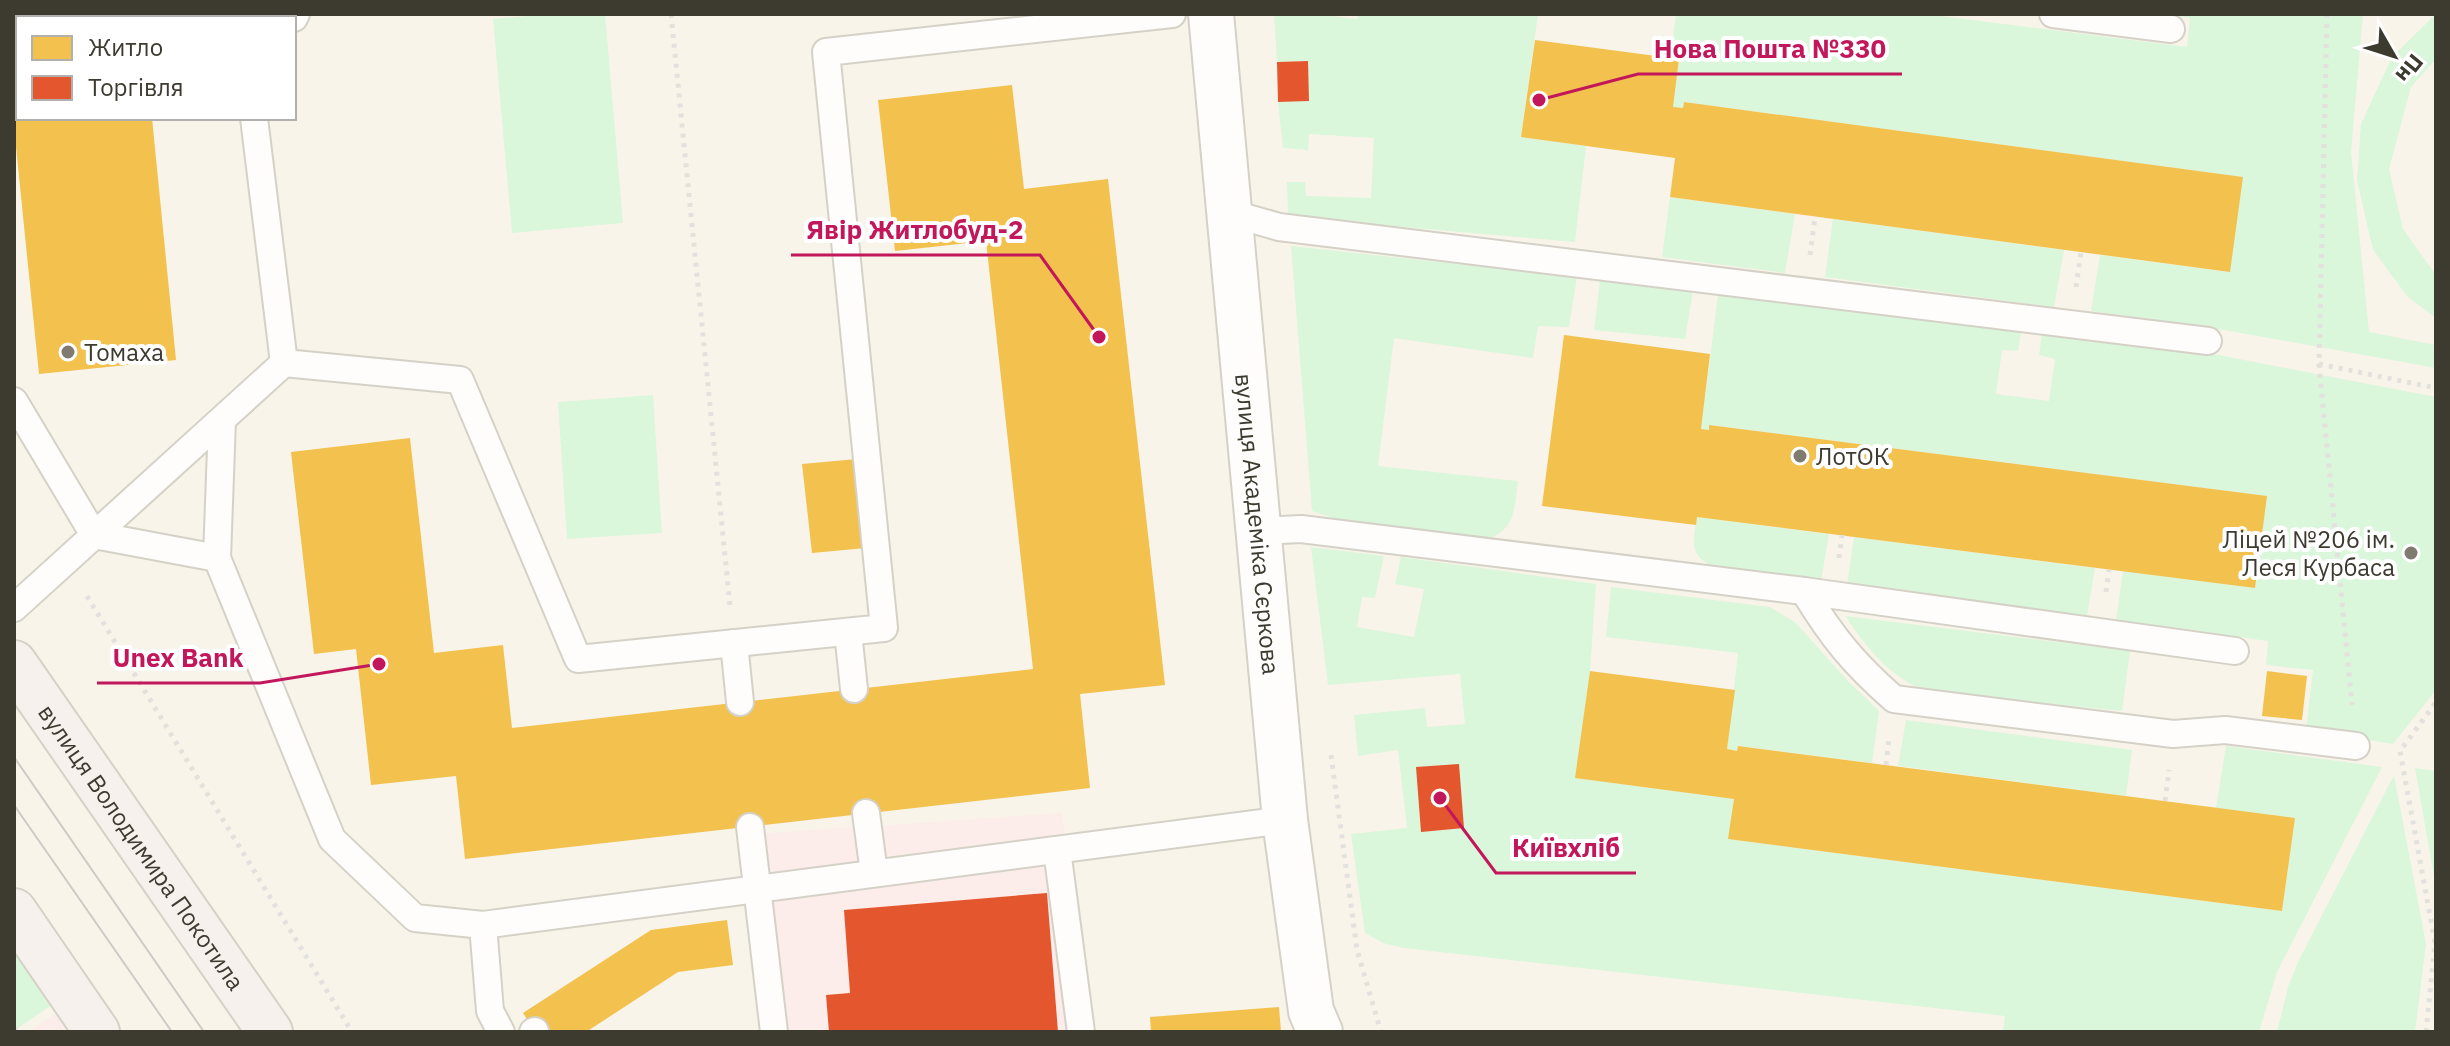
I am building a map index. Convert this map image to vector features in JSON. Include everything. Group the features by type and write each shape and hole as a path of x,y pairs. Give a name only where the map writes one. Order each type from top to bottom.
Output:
{"street":[{"name":"вулиця Академіка Сєркова","path":"1211,14 1285,820 1311,1011 1320,1032"},
{"name":"вулиця Володимира Покотила","path":"14,663 270,1032"},
{"path":"14,911 81,1026"}],"lane":[{"path":"14,608 284,363 460,380 578,659 884,628 826,52 1172,14"},
{"path":"2053,14 2171,29"},
{"path":"254,120 284,363"},
{"path":"1230,213 1279,227 2208,341"},
{"path":"14,401 94,535 217,558"},
{"path":"222,420 217,558 332,839 415,918 483,925 1285,820"},
{"path":"1259,531 1301,529 1804,591 2235,651"},
{"path":"1804,591 1831,635 1859,668 1894,699 2173,734 2225,730 2356,746"},
{"path":"848,632 854,689"},
{"path":"734,643 740,702"},
{"path":"866,813 874,873"},
{"path":"750,827 774,1032"},
{"path":"1057,850 1081,1032"},
{"path":"483,925 490,1011 501,1032"}],"path":[{"path":"671,14 734,643"},
{"path":"2327,14 2319,364 2356,746 2400,751"},
{"path":"2319,364 2436,388"},
{"path":"67,560 352,1032"},
{"path":"2426,1032 2435,943 2400,751 2436,702"},
{"path":"14,1027 17,1032"}],"shaded area":[{"path":"1062,813 1087,1032 759,1032 739,835"},
{"path":"70,1003 89,1032 29,1032"}],"green space":[{"path":"548,14 605,14 623,223 512,233 493,19"},
{"path":"1274,14 1315,14 1357,19 1358,14 1538,14 1521,137 1586,146 1575,242 1288,214 1287,182 1305,182 1306,196 1371,198 1374,138 1309,134 1308,150 1283,148 1278,102 1308,101 1308,61 1277,62"},
{"path":"1676,14 1925,14 2187,47 2190,18 2167,14 2363,14 2351,152 2369,332 2436,345 2436,368 2213,328 2091,311 2100,255 2229,272 2242,177 1684,102 1683,108 1673,107 1679,59 1670,58"},
{"path":"2436,14 2436,59 2411,87 2389,169 2403,229 2436,275 2436,318 2408,297 2373,250 2357,180 2361,124 2392,57"},
{"path":"1670,197 1795,214 1785,273 1662,257"},
{"path":"1833,219 2064,250 2054,307 1825,277"},
{"path":"1291,246 1577,277 1569,327 1538,326 1533,358 1394,338 1378,466 1518,481 1513,515 1499,533 1490,538 1341,521 1312,511"},
{"path":"1600,280 1693,291 1685,339 1594,330"},
{"path":"1718,295 2021,332 2018,351 2002,350 1996,394 2049,401 2055,359 2039,355 2042,334 2203,352 2436,397 2436,690 2393,744 2306,730 2313,670 2266,665 2268,641 2116,620 2123,571 2255,588 2266,496 1710,425 1709,430 1701,429"},
{"path":"653,395 662,533 567,539 558,402"},
{"path":"1697,517 1829,534 1821,581 1719,569 1709,564 1695,549"},
{"path":"1854,537 2095,568 2087,616 1847,585"},
{"path":"1311,547 1384,556 1375,598 1362,597 1357,627 1414,637 1424,589 1395,584 1401,557 1596,584 1590,671 1576,778 1734,799 1729,839 2282,911 2295,818 2216,808 2226,746 2382,767 2277,972 2259,1032 2003,1032 2005,1016 1404,948 1383,943 1365,933 1351,834 1407,828 1398,750 1358,756 1354,715 1425,708 1427,727 1465,724 1460,674 1328,685"},
{"path":"1611,587 1770,607 1795,622 1879,711 1872,763 1738,746 1737,751 1727,749 1738,653 1606,637"},
{"path":"1845,616 2130,651 2122,711 1924,691 1879,660"},
{"path":"1906,720 2132,750 2126,796 1898,766"},
{"path":"2415,768 2436,771 2436,888"},
{"path":"2394,775 2426,944 2415,1032 2277,1032 2298,962"},
{"path":"14,924 63,997 14,1031"}],"building: Житло":[{"path":"14,14 141,14 16,16 16,120 152,120 176,360 39,374 14,127"},
{"path":"1535,40 1679,59 1673,107 1683,108 1684,102 2243,177 2230,272 1670,197 1675,158 1521,137"},
{"path":"1012,85 1024,189 1108,179 1165,685 1080,694 1090,788 465,859 456,776 371,785 356,649 314,654 291,452 410,438 434,653 503,645 512,728 1033,669 986,241 895,251 878,100"},
{"path":"1564,335 1710,354 1701,429 1709,430 1709,425 2267,496 2255,588 1697,517 1696,525 1542,506"},
{"path":"857,459 866,548 812,553 802,464"},
{"path":"1590,671 1735,690 1727,749 1737,751 1738,746 2295,818 2282,911 1728,839 1734,799 1575,778"},
{"path":"2267,671 2307,676 2302,720 2262,716"},
{"path":"727,920 733,965 678,972 586,1032 535,1032 523,1013 651,930"},
{"path":"1279,1007 1281,1032 1151,1032 1150,1017"}],"building: Торгівля":[{"path":"1308,61 1309,101 1278,102 1277,62"},
{"path":"1459,764 1464,828 1421,832 1416,767"},
{"path":"1047,893 1058,1032 829,1032 826,995 850,993 844,910"}],"tram line":[{"path":"14,757 204,1032"},
{"path":"14,805 172,1032"}],"place":[{"name":"Нова Пошта №330","path":"1539,100"},
{"name":"Явір Житлобуд-2","path":"1099,337"},
{"name":"Томаха","path":"68,352"},
{"name":"ЛотОК","path":"1800,456"},
{"name":"Ліцей №206 ім. Леся Курбаса","path":"2411,553"},
{"name":"Unex Bank","path":"379,664"},
{"name":"Київхліб","path":"1440,798"}]}
